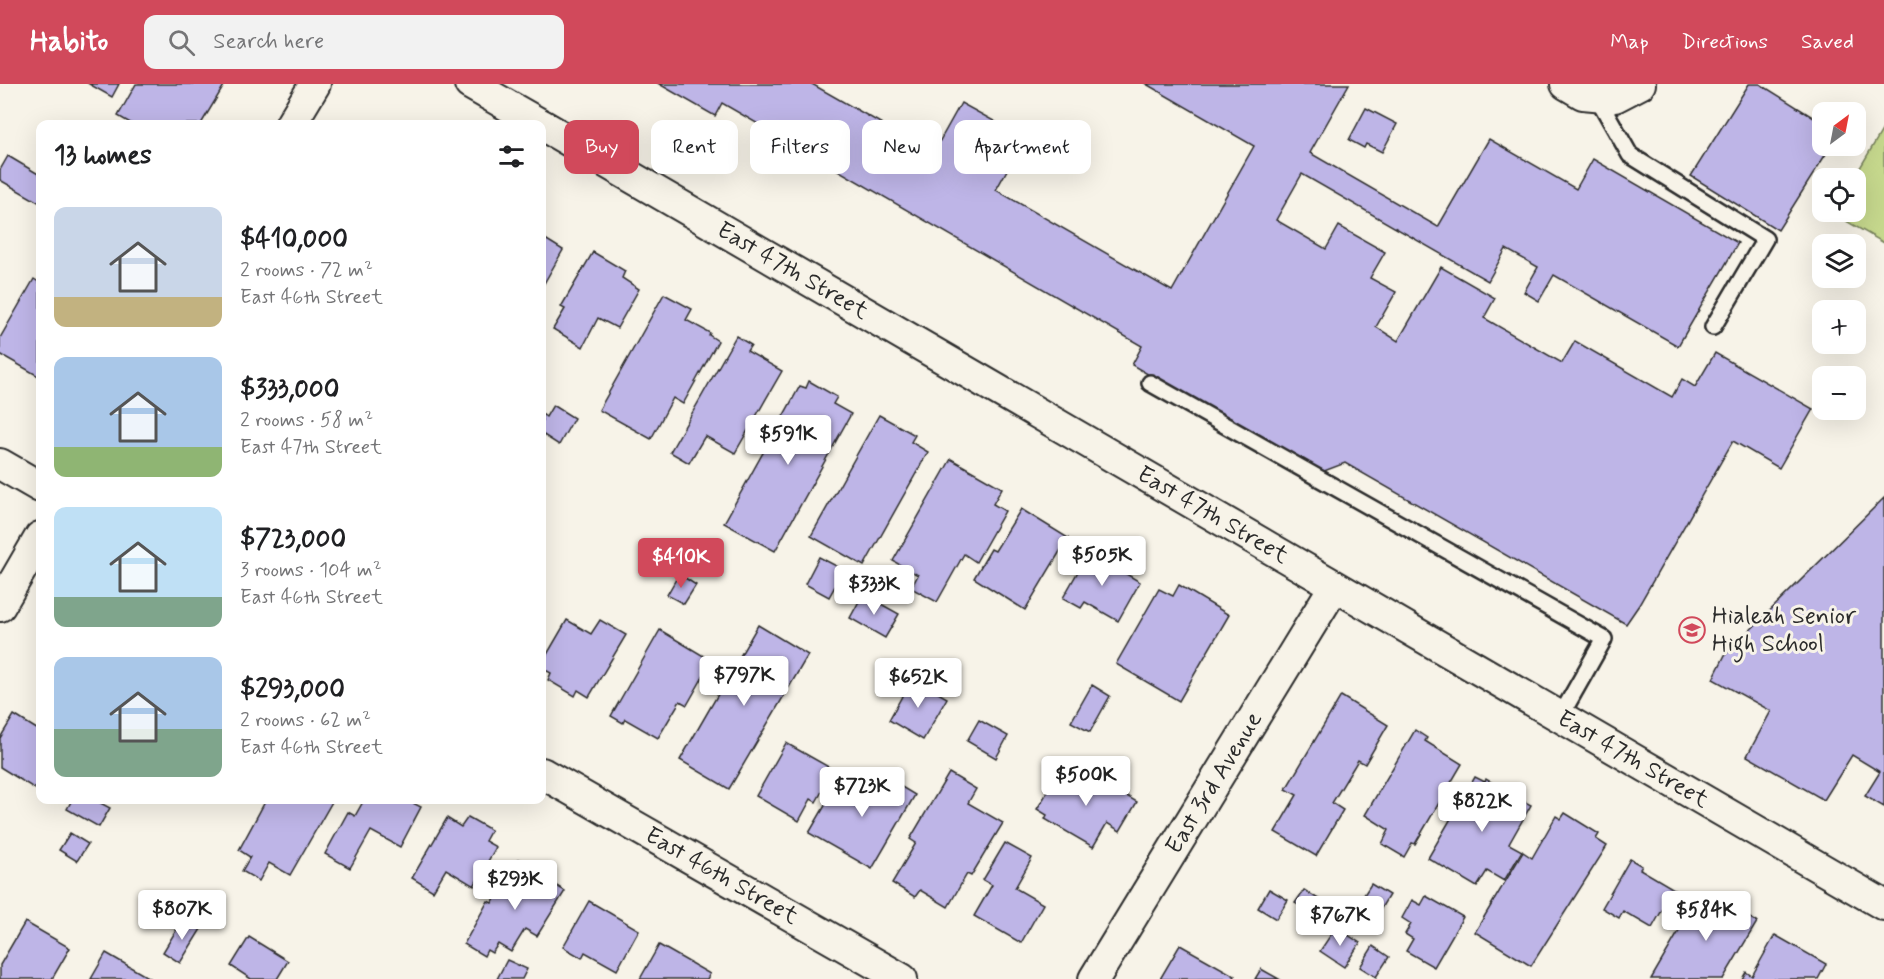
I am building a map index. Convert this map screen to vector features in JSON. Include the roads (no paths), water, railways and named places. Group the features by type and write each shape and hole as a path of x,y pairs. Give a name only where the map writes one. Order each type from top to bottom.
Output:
{"street":[{"path":"293,120 315,84"},
{"name":"East 47th Street","path":"470,84 532,120"},
{"path":"1566,84 1583,94 1617,92"},
{"name":"East 47th Street","path":"546,128 1884,905"},
{"path":"0,464 36,486"},
{"path":"0,606 36,544"},
{"name":"East 3rd Avenue","path":"1094,979 1334,587"},
{"name":"East 46th Street","path":"546,775 902,979"}],"lane":[{"path":"1617,92 1630,155 1765,239 1713,327"},
{"path":"1150,383 1604,639 1560,717"}],"place":[{"name":"Hialeah Senior High School","path":"1692,630"}]}
